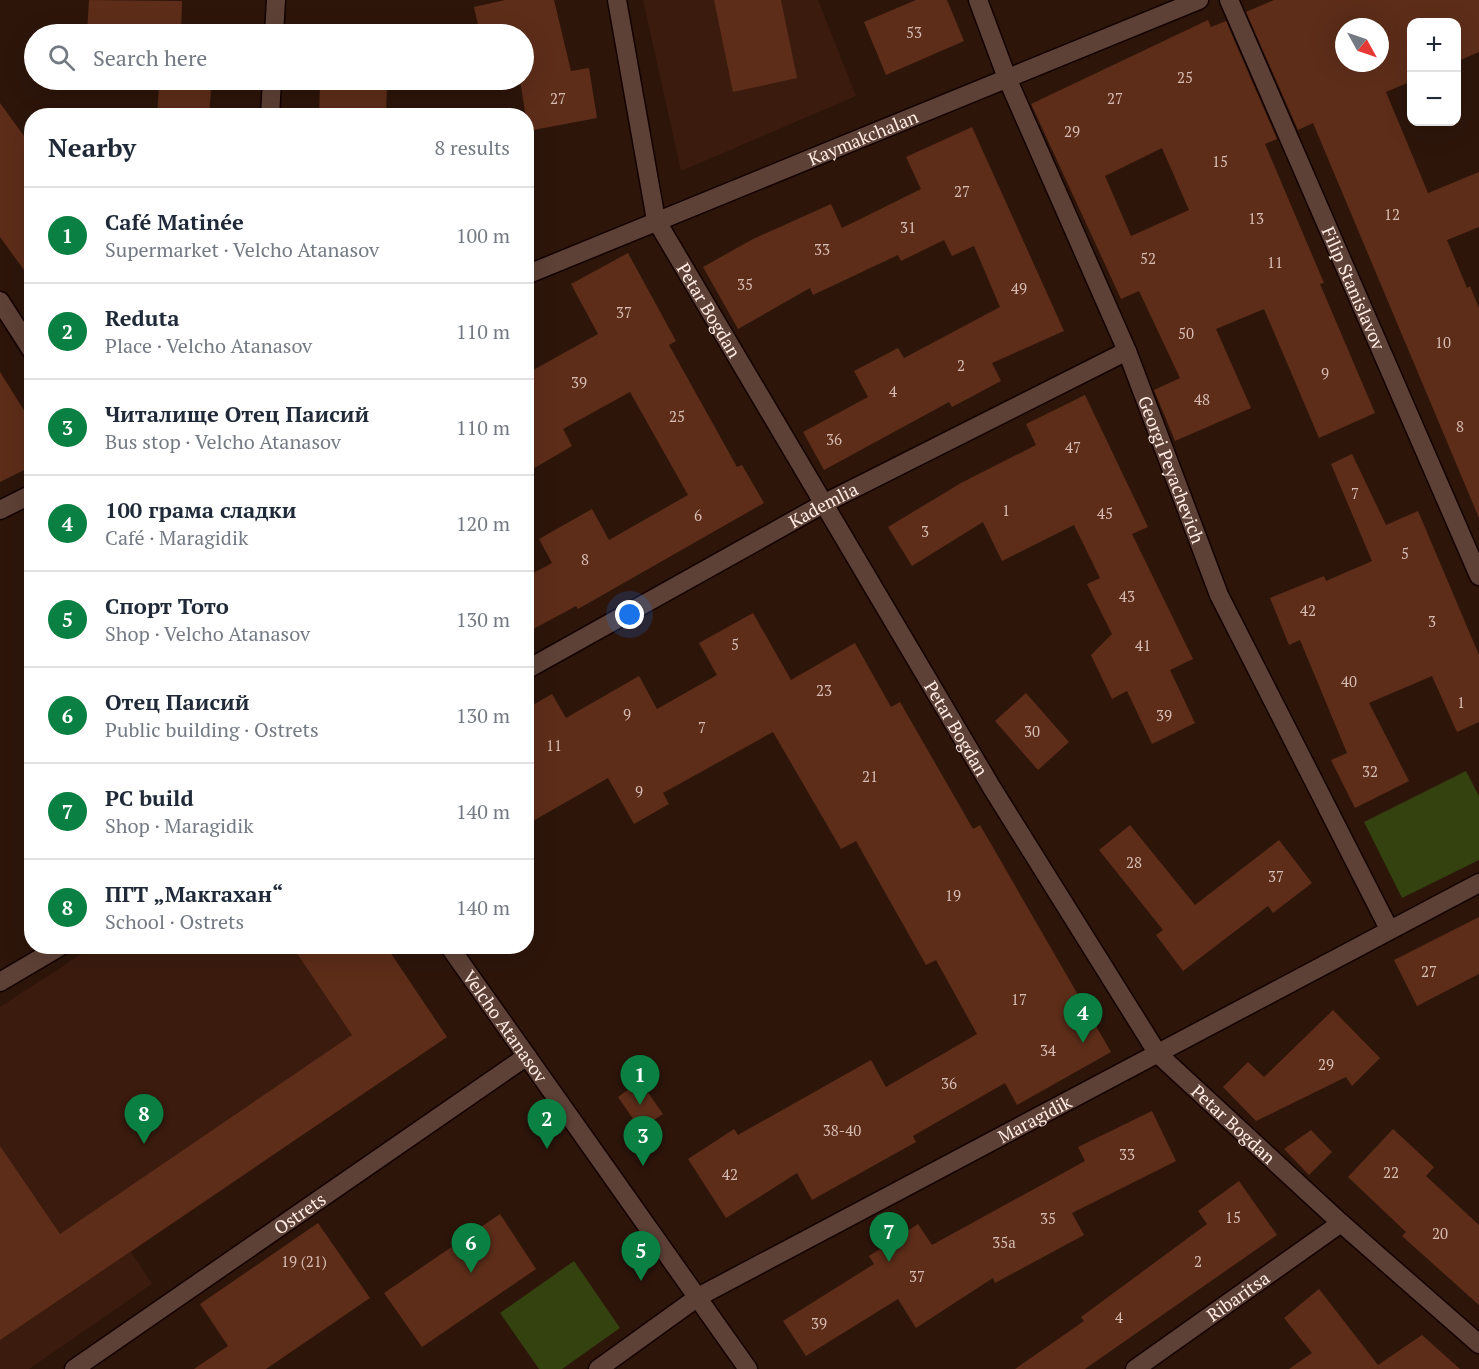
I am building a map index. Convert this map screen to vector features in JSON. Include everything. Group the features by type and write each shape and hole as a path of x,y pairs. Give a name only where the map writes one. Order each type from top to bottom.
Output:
{"street":[{"path":"275,24 276,0"},
{"name":"Petar Bogdan","path":"617,0 656,220 992,788 1158,1054 1341,1224 1479,1344"},
{"name":"Georgi Peyachevich","path":"978,0 1007,78 1127,351 1219,595 1389,929"},
{"name":"Kaymakchalan","path":"534,272 1007,78 1174,5 1199,0"},
{"name":"Filip Stanislavov","path":"1229,0 1479,576"},
{"path":"270,108 271,90"},
{"path":"0,301 24,338"},
{"name":"Kademlia","path":"534,666 825,503 1127,351"},
{"path":"0,510 24,498"},
{"name":"Maragidik","path":"598,1369 698,1297 1479,883"},
{"path":"0,982 47,954"},
{"name":"Velcho Atanasov","path":"455,954 748,1369"},
{"name":"Ostrets","path":"74,1369 527,1056"},
{"name":"Ribaritsa","path":"1135,1369 1341,1224"}],"shaded area":[{"path":"643,0 818,0 856,96 681,171"},
{"path":"81,954 391,954 447,1037 131,1252 152,1284 29,1369 0,1369 0,1007"}],"green space":[{"path":"1466,771 1479,796 1479,860 1402,898 1364,822"},
{"path":"574,1261 620,1328 562,1369 539,1369 500,1313"}],"building":[{"path":"89,0 182,1 181,24 88,24"},
{"path":"505,0 554,0 571,71 589,68 597,118 534,130 534,108 524,108 522,90 534,90 534,24 478,24 474,7"},
{"path":"714,0 781,0 797,78 733,92"},
{"path":"916,0 947,0 964,41 886,75 864,22"},
{"path":"1274,0 1479,0 1479,52 1461,60 1461,18 1407,18 1407,83 1386,92 1428,193 1479,172 1479,227 1447,240 1467,288 1470,286 1479,308 1479,518 1313,123 1298,130 1246,12"},
{"path":"1208,20 1211,27 1226,21 1277,139 1265,144 1324,283 1320,284 1375,413 1319,438 1264,309 1216,329 1251,408 1175,441 1154,390 1180,378 1139,291 1121,299 1031,104","holes":["1162,148 1189,210 1131,236 1105,176"]},
{"path":"159,90 211,90 210,108 158,108"},
{"path":"320,90 387,90 386,108 319,108"},
{"path":"0,103 24,136 24,270 0,237"},
{"path":"972,127 1064,331 992,363 1001,381 952,407 949,402 824,470 803,432 868,397 854,371 898,348 904,358 1000,307 974,246 952,256 944,240 901,261 898,255 813,295 810,288 738,329 703,267 753,239 831,204 842,228 921,189 906,157"},
{"path":"628,253 676,341 669,345 737,467 742,465 764,503 578,609 576,606 534,629 534,573 552,563 539,539 592,509 609,540 688,495 630,392 563,429 572,446 534,468 534,370 598,334 571,284"},
{"path":"0,372 24,410 24,470 0,482"},
{"path":"1085,395 1148,527 1132,534 1193,659 1170,670 1195,723 1152,744 1127,691 1112,699 1091,655 1112,634 1087,584 1100,578 1074,525 1002,561 983,522 912,566 888,527 961,483 1036,445 1026,424"},
{"path":"1352,454 1386,525 1418,511 1479,655 1479,722 1457,732 1432,676 1369,703 1409,781 1355,808 1331,760 1347,753 1300,640 1289,645 1270,598 1324,576 1326,581 1372,561 1331,464"},
{"path":"753,613 791,680 855,643 891,707 900,702 973,829 980,825 1111,1052 1017,1105 1005,1083 913,1136 916,1142 812,1200 797,1173 726,1218 688,1159 734,1129 738,1135 871,1060 886,1087 977,1034 936,960 926,965 856,841 841,849 773,732 663,793 669,804 634,824 608,778 534,820 534,704 552,694 566,718 639,676 657,709 717,675 699,643"},
{"path":"1026,693 1069,742 1038,770 995,721"},
{"path":"1130,825 1195,905 1279,840 1312,883 1273,913 1268,906 1183,971 1156,935 1163,930 1099,850"},
{"path":"1479,917 1479,974 1417,1006 1394,960"},
{"path":"297,954 391,954 447,1037 0,1340 0,1146 60,1234 352,1035"},
{"path":"1333,1010 1380,1058 1352,1086 1346,1077 1256,1121 1223,1087 1248,1062 1264,1077"},
{"path":"640,1081 663,1114 640,1129 618,1097"},
{"path":"1152,1111 1176,1161 1072,1213 1084,1235 995,1283 993,1278 916,1328 898,1299 806,1356 783,1321 874,1264 869,1256 918,1224 932,1245 1085,1161 1078,1147"},
{"path":"1393,1129 1434,1167 1426,1176 1479,1225 1479,1305 1402,1236 1406,1232 1348,1177"},
{"path":"1311,1130 1332,1152 1309,1175 1284,1149"},
{"path":"1239,1181 1277,1235 1085,1369 1015,1369 1084,1321 1081,1317 1207,1224 1198,1211"},
{"path":"500,1214 536,1269 422,1347 384,1293"},
{"path":"318,1223 370,1298 266,1369 194,1369 228,1346 200,1304"},
{"path":"1319,1289 1378,1365 1422,1335 1460,1369 1289,1369 1312,1353 1284,1318"}],"place":[{"name":"100 грама сладки","path":"1083,1043"},
{"name":"Café Matinée","path":"640,1105"},
{"name":"ПГТ „Макгахан“","path":"144,1144"},
{"name":"Reduta","path":"547,1149"},
{"name":"Читалище Отец Паисий","path":"643,1166"},
{"name":"PC build","path":"889,1262"},
{"name":"Отец Паисий","path":"471,1273"},
{"name":"Спорт Тото","path":"641,1281"}]}
